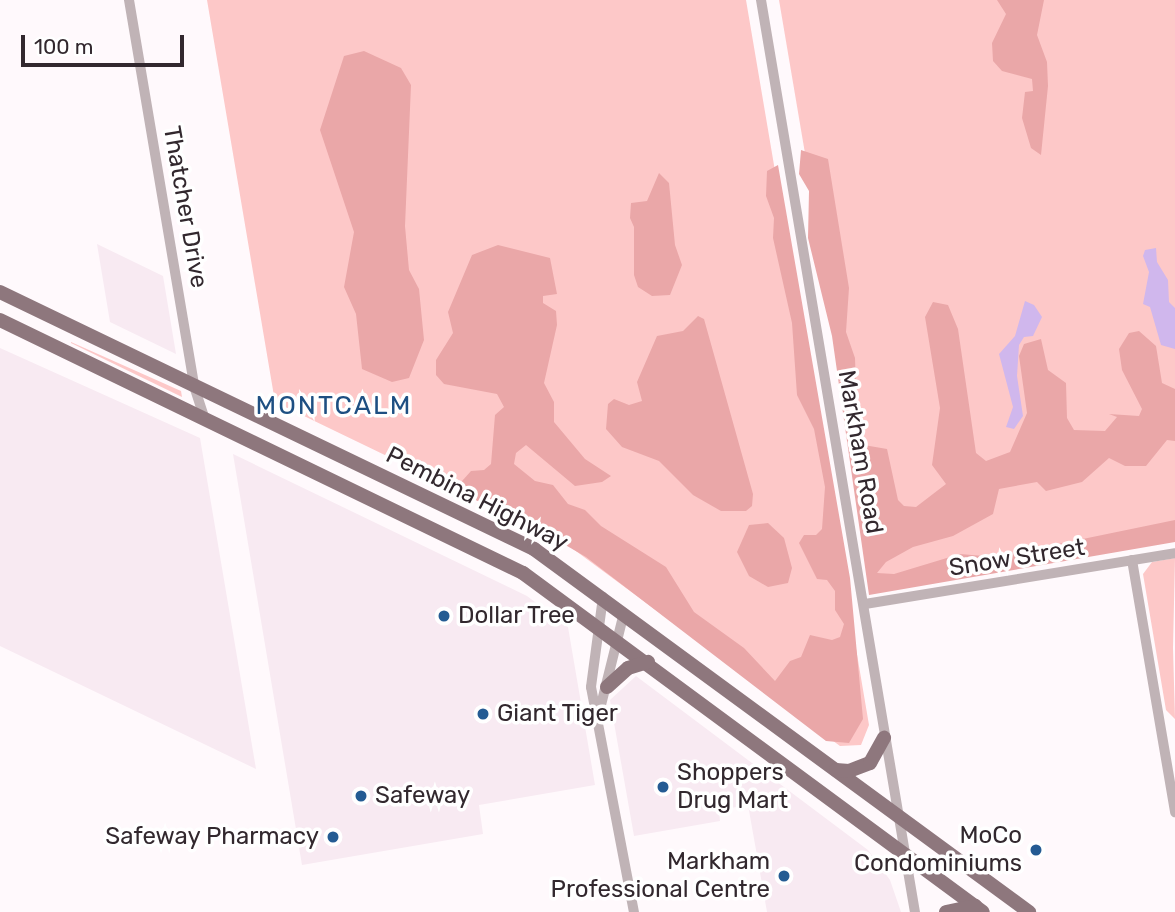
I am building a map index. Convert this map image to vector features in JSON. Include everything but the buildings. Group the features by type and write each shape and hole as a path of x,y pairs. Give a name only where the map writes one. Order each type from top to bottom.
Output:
{"main road":[{"name":"Pembina Highway","path":"0,292 534,549 624,612 1029,912"},
{"name":"Pembina Highway","path":"0,320 523,573 601,626 979,909"},
{"path":"607,687 628,668 648,662"},
{"path":"836,770 849,771 870,763 884,738"},
{"path":"946,912 979,909"}],"street":[{"name":"Thatcher Drive","path":"129,0 194,386 205,419"},
{"name":"Markham Road","path":"761,0 915,912"},
{"name":"Snow Street","path":"865,604 1175,553"},
{"path":"1132,560 1175,812"},
{"path":"603,597 591,687 599,713 634,912"},
{"path":"599,713 624,612"}],"shaded area":[{"path":"207,0 746,0 869,725 861,745 840,746 561,540 275,402"},
{"path":"779,0 1175,0 1175,534 878,584"},
{"path":"997,0 1044,0 1037,35 1047,62 1048,86 1041,155 1031,148 1022,118 1025,92 1033,91 1032,79 1002,71 993,61 992,43 1006,14"},
{"path":"364,51 401,68 411,85 405,226 409,270 419,289 424,340 409,378 392,382 362,369 356,314 344,287 354,232 320,130 344,56"},
{"path":"801,150 828,159 849,288 846,332 855,358 858,444 887,449 898,500 904,506 916,507 946,484 932,465 940,408 925,317 933,302 948,305 958,329 976,453 986,461 1010,452 1027,413 1019,356 1024,344 1041,339 1048,370 1066,383 1067,418 1074,430 1105,431 1117,417 1109,414 1139,416 1142,409 1122,370 1119,349 1129,333 1139,331 1156,346 1162,383 1175,389 1175,441 1167,440 1146,466 1125,466 1109,458 1082,482 1046,491 1037,482 999,489 993,514 953,536 913,547 886,562 877,573 894,574 960,554 995,557 1175,520 1175,542 869,595 832,336 808,238 809,191 799,174"},
{"path":"778,165 850,578 863,719 849,743 826,741 586,557 538,529 454,490 471,471 484,470 491,464 495,415 504,407 497,394 444,384 436,375 436,360 453,333 448,312 472,255 498,245 550,258 557,294 543,296 543,303 556,311 557,325 544,383 554,402 554,422 585,459 611,476 602,482 575,486 526,445 516,453 514,464 535,481 553,485 568,504 585,510 601,526 666,567 694,612 744,648 775,681 790,661 801,657 810,635 832,640 840,637 844,624 835,610 835,591 827,580 817,579 799,543 804,535 816,535 822,529 825,487 814,429 797,395 792,323 773,238 774,218 766,196 767,171"},
{"path":"659,173 669,183 675,245 682,265 670,295 652,296 638,287 634,275 634,227 630,218 631,203 647,201"},
{"path":"97,244 163,276 176,354 110,322"},
{"path":"1156,248 1157,262 1168,280 1169,302 1175,308 1175,349 1161,345 1150,307 1143,304 1149,272 1143,256 1145,250"},
{"path":"1025,301 1034,305 1042,317 1033,336 1024,337 1019,345 1017,376 1023,416 1014,429 1006,427 1013,407 999,354 1015,336"},
{"path":"698,316 704,319 753,494 752,506 746,511 721,511 693,495 659,461 622,447 606,429 608,404 614,399 629,405 642,401 637,382 657,336 683,331"},
{"path":"71,343 181,391 182,397"},
{"path":"0,348 200,438 256,769 0,646"},
{"path":"233,454 527,596 568,627 595,785 479,805 483,834 302,865"},
{"path":"768,523 784,538 792,568 788,583 768,587 749,576 737,552 749,525"},
{"path":"1175,558 1175,719 1166,710 1143,574 1152,562"},
{"path":"636,676 868,850 890,880 901,912 767,912 748,805 719,810 720,821 634,836 610,700"}],"place":[{"name":"Dollar Tree","path":"444,616"},
{"name":"Giant Tiger","path":"483,714"},
{"name":"Shoppers Drug Mart","path":"663,787"},
{"name":"Safeway","path":"361,796"},
{"name":"Safeway Pharmacy","path":"333,837"},
{"name":"MoCo Condominiums","path":"1036,850"},
{"name":"Markham Professional Centre","path":"784,876"}],"district":[{"name":"MONTCALM","path":"334,406"}]}
